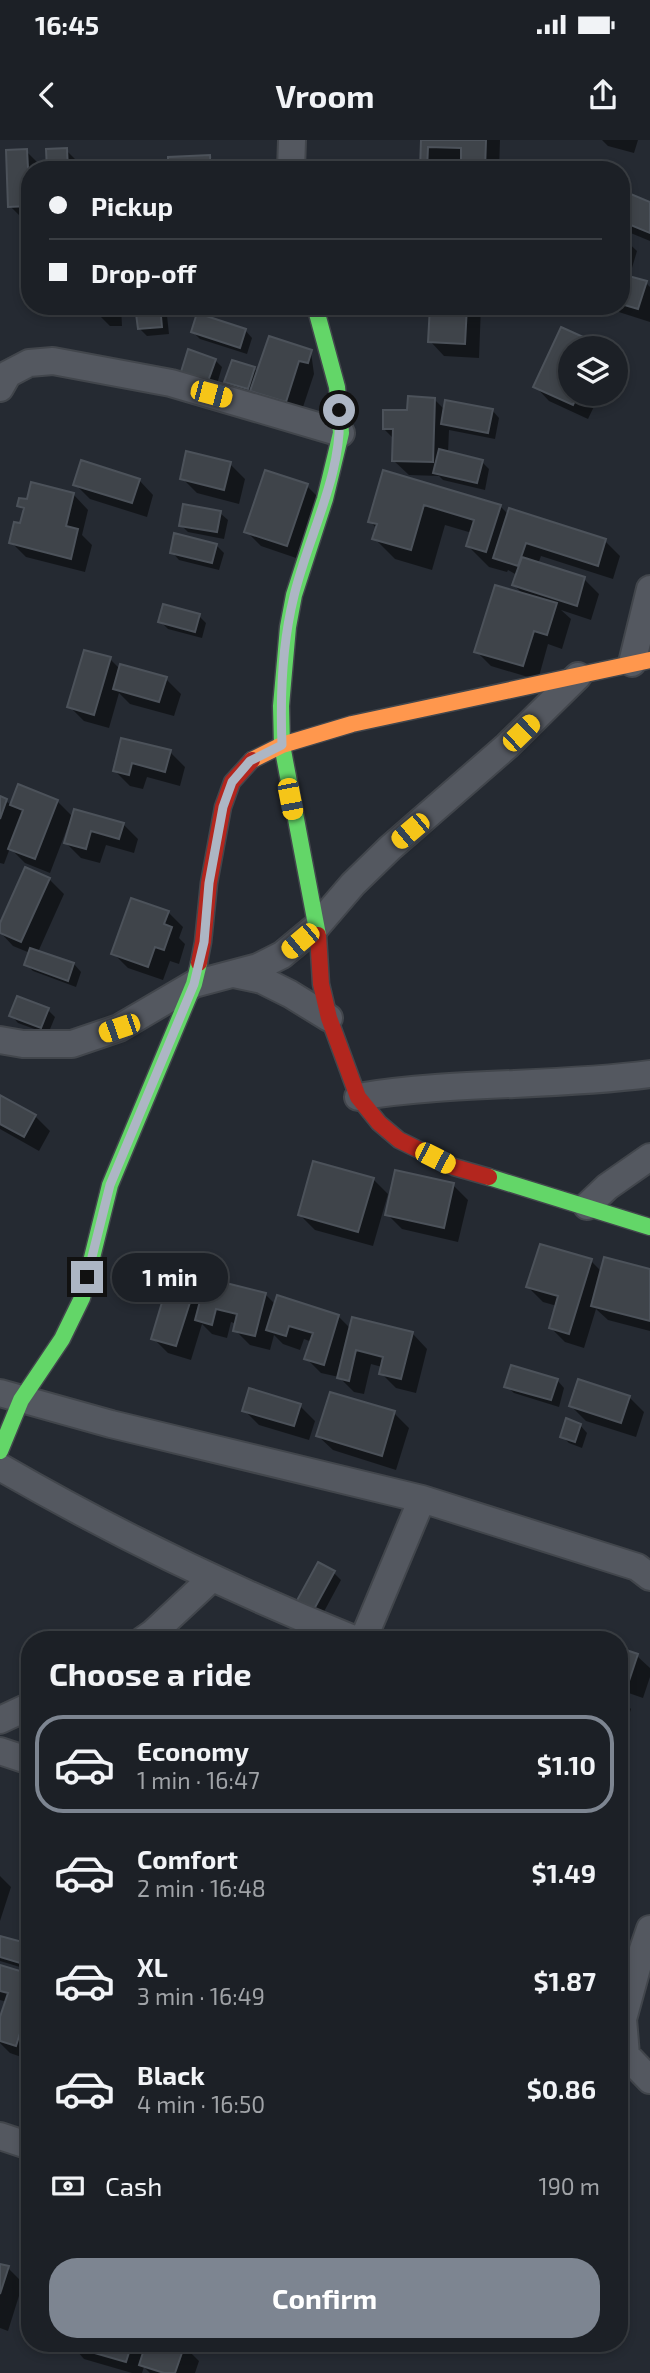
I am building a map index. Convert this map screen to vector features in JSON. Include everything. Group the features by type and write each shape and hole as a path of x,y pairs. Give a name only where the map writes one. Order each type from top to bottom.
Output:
{"street":[{"path":"291,161 292,140"},
{"path":"317,315 337,387 341,433 325,499 294,595 281,706 282,745 298,839 317,926 321,984 329,1018 358,1097 379,1123 399,1140 454,1167 650,1227"},
{"path":"0,388 8,374 29,363 53,361 171,383 341,433"},
{"path":"0,1451 10,1396 62,1339 82,1298 110,1185 194,984 204,942 209,883 223,807 232,782 250,761 282,745 352,724 395,717 641,662 650,589"},
{"path":"0,1040 23,1044 72,1044 119,1028 194,984 258,967 282,955 317,926 353,884 390,848 507,746 579,675"},
{"path":"234,974 262,980 329,1018"},
{"path":"358,1097 394,1091 604,1080 650,1074"},
{"path":"587,1206 607,1187 650,1157"},
{"path":"10,1396 125,1427 422,1499 637,1567 650,1577"},
{"path":"0,1467 212,1578 334,1631"},
{"path":"367,1631 422,1499"},
{"path":"155,1631 212,1578"},
{"path":"0,1720 21,1710"},
{"path":"0,1751 21,1758"},
{"path":"628,2001 650,1929"},
{"path":"628,2057 650,2080"},
{"path":"0,2136 21,2143"}],"building":[{"path":"421,140 486,140 485,161 461,161 461,148 428,147 427,161 420,161"},
{"path":"67,148 68,161 47,161 46,149"},
{"path":"27,149 28,161 21,161 21,206 8,207 6,150"},
{"path":"210,155 210,161 168,161 168,157"},
{"path":"630,194 650,202 650,233 630,225"},
{"path":"630,276 647,281 638,309 630,307"},
{"path":"136,315 161,315 162,327 138,329"},
{"path":"196,315 246,329 240,348 191,332"},
{"path":"430,315 467,315 465,344 428,342"},
{"path":"561,327 581,336 558,336 558,398 533,387"},
{"path":"269,336 312,350 308,363 299,361 286,402 250,391"},
{"path":"188,349 216,359 207,384 180,375"},
{"path":"232,360 255,367 248,389 224,382"},
{"path":"408,396 435,398 433,462 392,461 393,429 383,429 383,410 407,410"},
{"path":"445,400 493,409 488,433 441,424"},
{"path":"439,449 483,460 477,483 433,473"},
{"path":"186,451 231,462 224,490 180,479"},
{"path":"81,460 140,479 132,503 73,485"},
{"path":"265,470 308,484 287,546 244,532"},
{"path":"383,470 501,505 486,552 466,546 474,520 424,505 411,550 372,539 377,524 368,522"},
{"path":"31,482 74,493 66,526 78,529 71,559 9,543 14,522 20,523 24,508 17,506 19,498 27,499"},
{"path":"183,504 221,511 217,532 179,526"},
{"path":"509,508 606,539 598,566 526,543 518,566 493,558"},
{"path":"174,533 217,544 212,563 170,553"},
{"path":"522,557 585,577 577,606 512,585"},
{"path":"495,585 557,603 547,635 534,631 523,666 474,652"},
{"path":"163,604 200,614 195,632 158,622"},
{"path":"84,650 111,657 94,715 67,707"},
{"path":"120,664 167,677 159,702 113,689"},
{"path":"121,738 171,750 165,772 132,763 129,775 113,771"},
{"path":"18,784 58,800 35,859 8,849 23,810 10,805"},
{"path":"0,796 7,799 0,819"},
{"path":"74,809 124,823 119,839 91,831 86,849 64,843"},
{"path":"25,867 50,878 21,942 0,933 0,923"},
{"path":"131,898 169,911 164,924 172,927 164,950 155,947 148,967 111,954"},
{"path":"30,948 74,963 68,981 24,965"},
{"path":"17,996 49,1008 41,1028 9,1016"},
{"path":"0,1095 36,1115 24,1137 0,1124"},
{"path":"313,1161 374,1178 358,1232 298,1215"},
{"path":"395,1170 454,1183 444,1228 385,1215"},
{"path":"540,1244 592,1259 569,1334 549,1328 558,1296 526,1287"},
{"path":"604,1257 650,1269 650,1321 591,1306"},
{"path":"206,1278 266,1293 255,1336 233,1331 237,1314 216,1309 212,1325 195,1320"},
{"path":"169,1279 195,1287 176,1346 151,1339"},
{"path":"277,1295 339,1315 324,1365 304,1359 313,1333 289,1326 286,1336 266,1330"},
{"path":"352,1317 413,1332 401,1379 379,1374 383,1357 356,1350 349,1381 337,1378"},
{"path":"511,1365 558,1379 551,1400 504,1387"},
{"path":"578,1379 630,1396 621,1423 569,1406"},
{"path":"249,1388 301,1404 294,1426 242,1411"},
{"path":"330,1392 395,1411 382,1456 316,1436"},
{"path":"566,1418 581,1424 575,1442 560,1437"},
{"path":"318,1562 335,1571 312,1613 295,1604"},
{"path":"628,1651 638,1654 628,1684"},
{"path":"0,1936 21,1942 21,1963 0,1957"},
{"path":"0,1965 21,1971 21,2030 16,2046 0,2041 0,2017 8,1993 0,1991"},
{"path":"0,2264 9,2266 0,2294"},
{"path":"91,2352 129,2352 126,2362"},
{"path":"143,2352 182,2352 175,2373 164,2373 139,2365"}],"traffic: fast":[{"path":"317,315 337,387 341,433 325,499 294,595 288,627 281,706 282,745 318,935"},
{"path":"0,1451 21,1400 62,1339 82,1298 110,1185 194,984 199,963"},
{"path":"489,1177 650,1227"}],"traffic: slow":[{"path":"252,760 282,745 352,724 650,660"}],"traffic: jam":[{"path":"199,963 209,883 223,807 232,782 252,760"},
{"path":"318,935 321,984 329,1018 358,1097 379,1123 399,1140 454,1167 489,1177"}],"route":[{"path":"87,1277 110,1185 194,984 204,942 209,883 223,807 232,782 250,761 282,745 283,664 288,627 294,595 325,499 341,433 339,410"}]}
